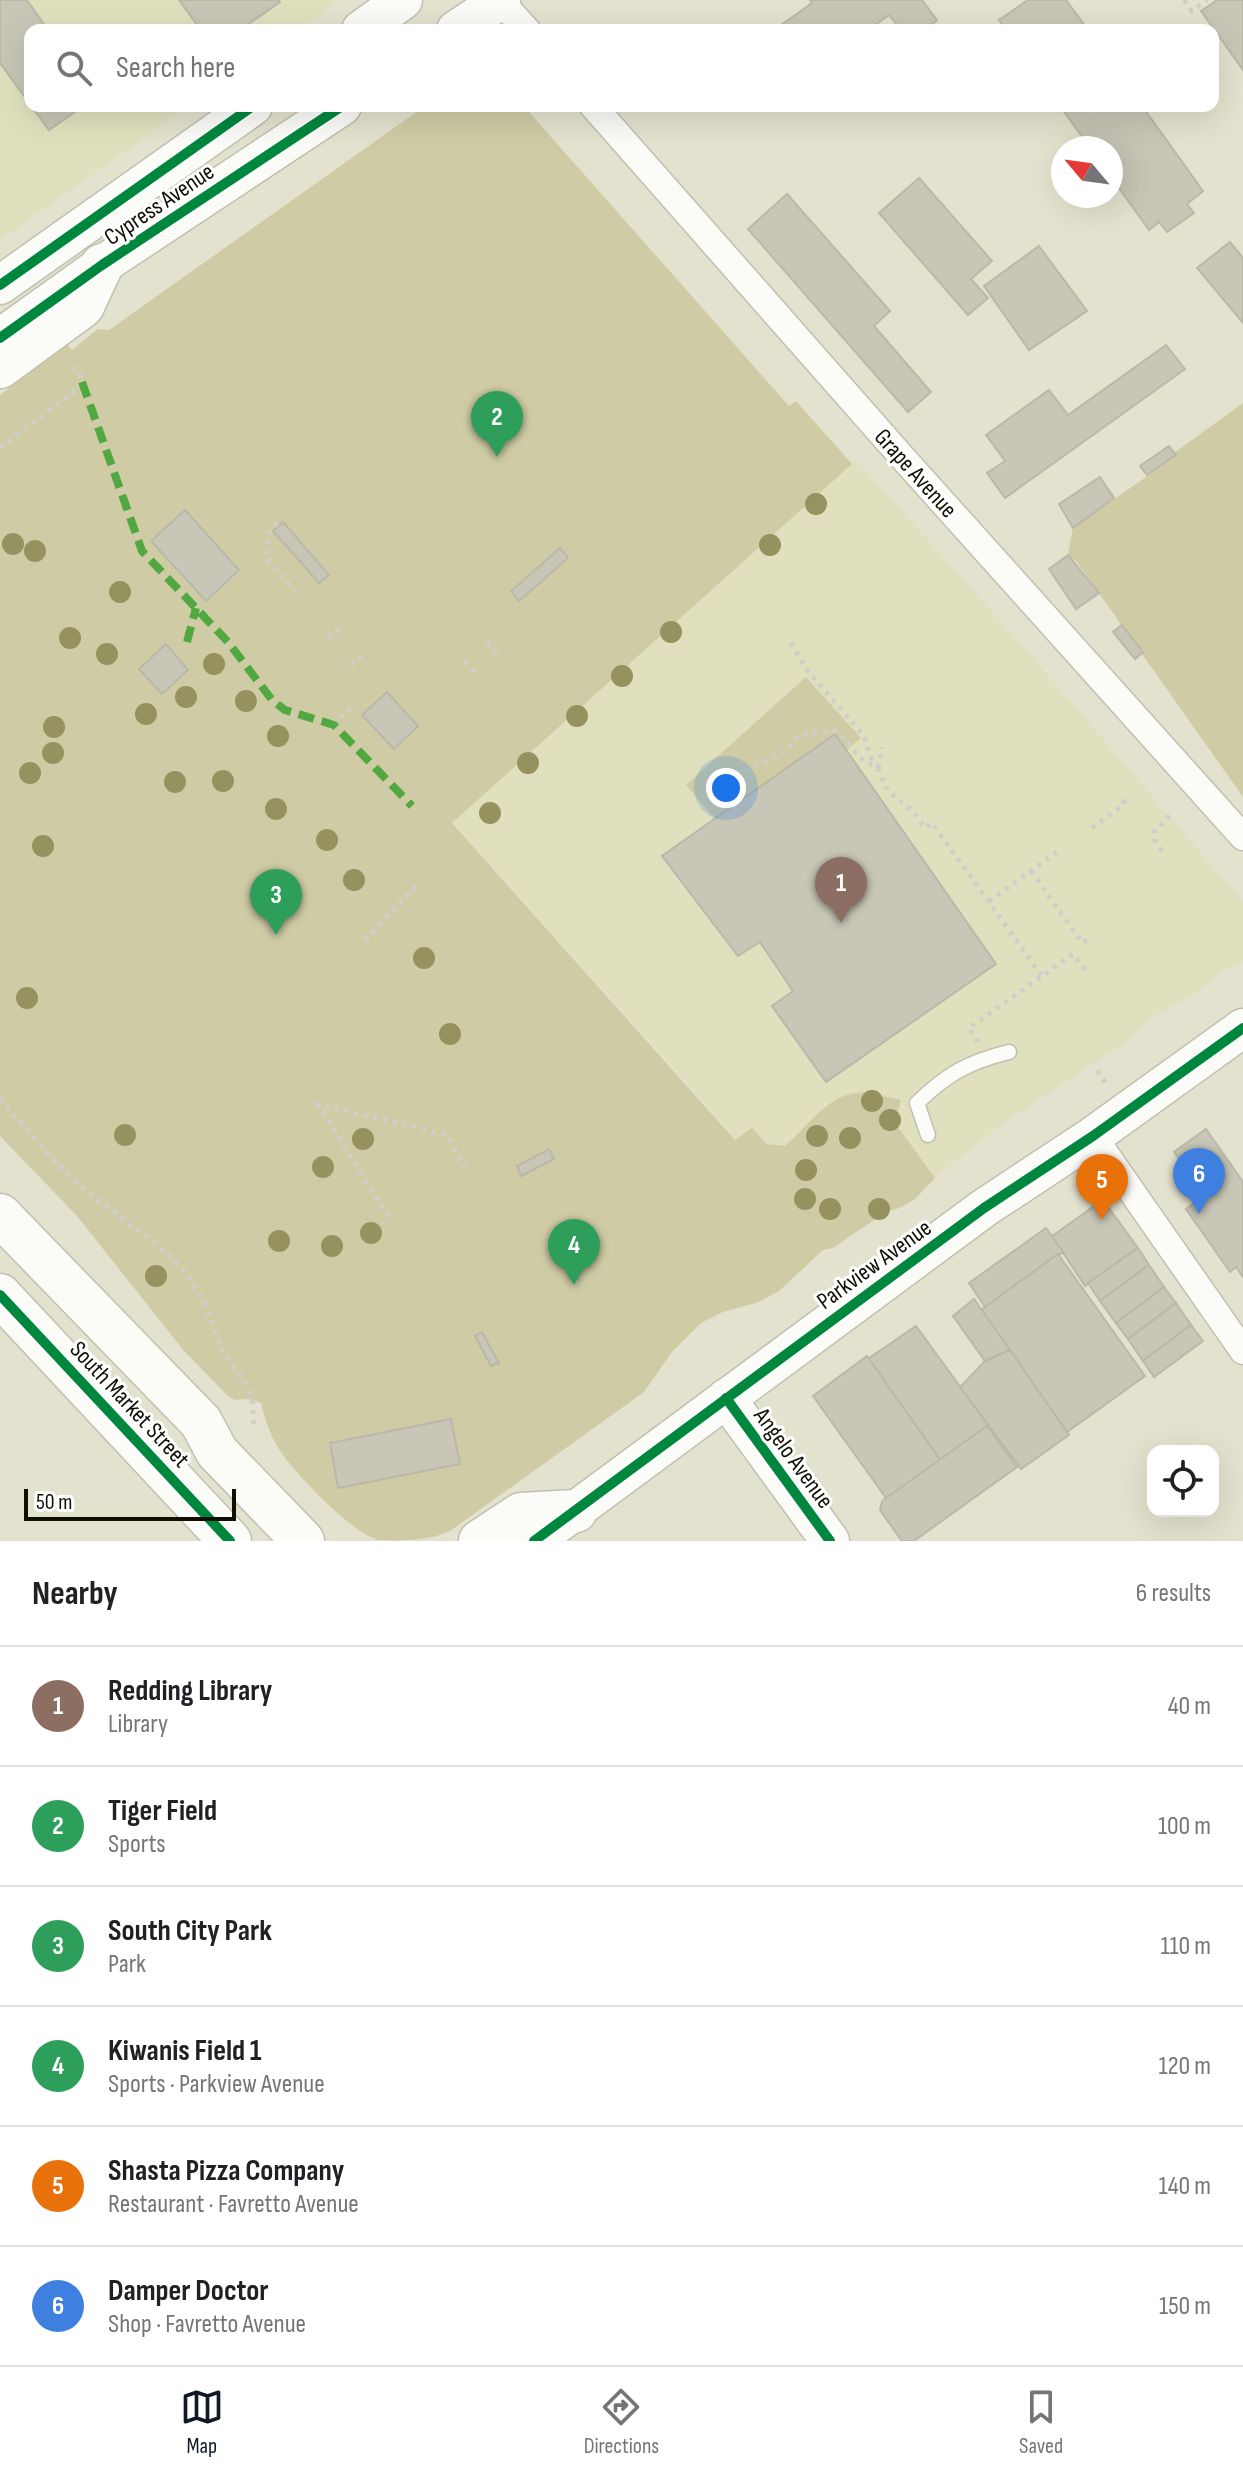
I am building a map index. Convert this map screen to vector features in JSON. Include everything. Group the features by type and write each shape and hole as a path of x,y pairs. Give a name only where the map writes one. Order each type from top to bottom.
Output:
{"main road":[{"path":"369,24 403,0"},
{"path":"465,24 501,0"},
{"name":"Cypress Avenue","path":"0,285 245,112"},
{"name":"Cypress Avenue","path":"0,338 102,265 333,112"},
{"path":"0,367 83,306 102,265"},
{"name":"Parkview Avenue","path":"534,1541 984,1208 1093,1136 1243,1028"},
{"name":"South Market Street","path":"0,1215 201,1422 217,1452 303,1541"},
{"name":"South Market Street","path":"0,1295 230,1541"},
{"name":"Angelo Avenue","path":"726,1398 830,1541"},
{"path":"201,1422 231,1436 336,1541"},
{"path":"187,1495 228,1507 260,1541"},
{"path":"480,1541 521,1514 576,1511"}],"street":[{"path":"501,0 522,24"},
{"name":"Grape Avenue","path":"598,112 1243,837"},
{"path":"1093,1136 1241,1343"}],"lane":[{"path":"928,1135 917,1103 938,1083 975,1061 1009,1052"}],"path":[{"path":"1184,0 1192,11 1207,0"},
{"path":"0,448 80,387 81,377 59,350"},
{"path":"277,523 268,535 266,558 297,594"},
{"path":"328,638 343,627"},
{"path":"487,642 500,655"},
{"path":"791,643 808,671 864,736 888,791 913,811 925,828 932,823 1042,976"},
{"path":"351,665 366,653"},
{"path":"465,661 477,674"},
{"path":"334,725 355,703"},
{"path":"736,774 787,751 798,736 832,730 843,735 859,757 876,767"},
{"path":"876,767 883,747"},
{"path":"1092,828 1123,805 1126,795"},
{"path":"1162,851 1155,841 1154,832 1172,813"},
{"path":"989,901 1057,852"},
{"path":"1031,871 1082,943 1091,937"},
{"path":"365,940 417,885"},
{"path":"981,1046 969,1028 1073,954 1085,970"},
{"path":"1097,1071 1106,1083"},
{"path":"0,1099 70,1177 160,1247 186,1273 205,1304 224,1354 252,1396 254,1430"},
{"path":"388,1217 318,1104 447,1135 466,1172"}],"shaded area":[{"path":"0,0 340,0 306,24 24,24 24,112 181,112 0,240"},
{"path":"417,112 529,112 789,406 796,401 852,464 452,823 735,1140 752,1128 767,1144 785,1146 832,1102 843,1096 869,1093 901,1100 895,1123 935,1178 915,1199 884,1213 833,1248 823,1250 779,1291 759,1302 723,1312 701,1323 672,1352 644,1392 450,1531 433,1537 378,1540 354,1526 324,1501 279,1449 261,1403 229,1397 184,1351 77,1216 0,1136 0,395 67,344 72,350 98,329 109,330","holes":["185,510 239,571 206,601 151,541"]},
{"path":"1243,403 1243,797 1077,562 1068,555 1073,528 1176,456 1174,453"},
{"path":"856,460 1028,652 1243,902 1243,962 1221,972 1191,996 1152,1017 1120,1046 1003,1123 929,1182 915,1199 884,1213 828,1249 688,1084 452,823"},
{"path":"806,677 861,738 847,750 870,783 842,803 715,819 686,785"}],"building":[{"path":"0,0 27,0 44,24 24,24 24,96 0,63"},
{"path":"179,0 280,2 249,24 197,24"},
{"path":"810,0 922,0 937,20 932,24 896,24 889,15 876,24 782,24 812,3"},
{"path":"1028,0 1066,0 1084,24 1002,24 999,20"},
{"path":"1217,0 1243,0 1243,70 1219,36 1219,24 1210,24 1201,11"},
{"path":"36,112 74,112 49,130"},
{"path":"1064,112 1146,112 1203,191 1187,204 1194,213 1167,232 1159,222 1149,230 1123,194 1123,136 1081,136"},
{"path":"919,178 992,261 971,279 988,298 968,315 879,213"},
{"path":"787,194 890,311 874,326 931,392 908,412 748,229"},
{"path":"1230,242 1243,258 1243,323 1197,268"},
{"path":"1039,246 1087,311 1029,350 984,286"},
{"path":"1166,345 1185,369 1005,498 987,473 1005,461 986,435 1049,390 1068,415"},
{"path":"1169,446 1176,455 1147,475 1140,466"},
{"path":"1100,477 1114,498 1073,528 1059,504"},
{"path":"185,510 239,570 206,601 151,541"},
{"path":"283,522 329,575 319,583 273,531"},
{"path":"560,548 568,558 519,601 511,591"},
{"path":"1068,555 1099,593 1076,609 1049,569"},
{"path":"1122,625 1143,652 1135,659 1113,632"},
{"path":"166,644 188,670 162,694 139,669"},
{"path":"387,692 418,726 394,749 362,715"},
{"path":"835,734 996,964 826,1082 772,1006 793,991 760,942 738,956 662,856"},
{"path":"1206,1129 1243,1182 1243,1277 1236,1267 1230,1272 1186,1209 1206,1195 1174,1152"},
{"path":"549,1149 554,1159 521,1176 517,1166"},
{"path":"1103,1200 1138,1248 1085,1286 1052,1236"},
{"path":"1046,1228 1063,1252 985,1307 969,1283"},
{"path":"1138,1248 1149,1265 1100,1301 1088,1283"},
{"path":"1058,1254 1145,1376 1067,1432 981,1310"},
{"path":"1149,1265 1164,1287 1116,1323 1100,1301"},
{"path":"1164,1287 1176,1303 1128,1339 1116,1323"},
{"path":"974,1299 1010,1350 985,1361 953,1316"},
{"path":"1176,1303 1191,1325 1143,1361 1128,1339"},
{"path":"1191,1325 1203,1341 1154,1377 1143,1361"},
{"path":"916,1326 988,1425 941,1461 868,1359"},
{"path":"482,1332 499,1363 491,1366 475,1336"},
{"path":"1010,1350 1069,1435 1021,1469 960,1387 985,1361"},
{"path":"867,1356 941,1461 886,1498 813,1396"},
{"path":"451,1419 460,1464 338,1488 330,1443"},
{"path":"987,1426 1017,1467 914,1541 902,1541 880,1510 882,1501"}],"marked path":[{"path":"82,382 142,551 228,642 272,700 285,710 334,725 412,806"},
{"path":"187,642 196,608"}],"cycle path":[{"path":"0,285 245,112"},
{"path":"0,338 102,265 333,112"},
{"path":"534,1541 984,1208 1093,1136 1243,1028"},
{"path":"0,1295 230,1541"},
{"path":"726,1398 830,1541"}],"place":[{"name":"Tiger Field","path":"497,457"},
{"name":"Redding Library","path":"841,923"},
{"name":"South City Park","path":"276,935"},
{"name":"Damper Doctor","path":"1199,1214"},
{"name":"Shasta Pizza Company","path":"1102,1220"},
{"name":"Kiwanis Field 1","path":"574,1285"}]}
